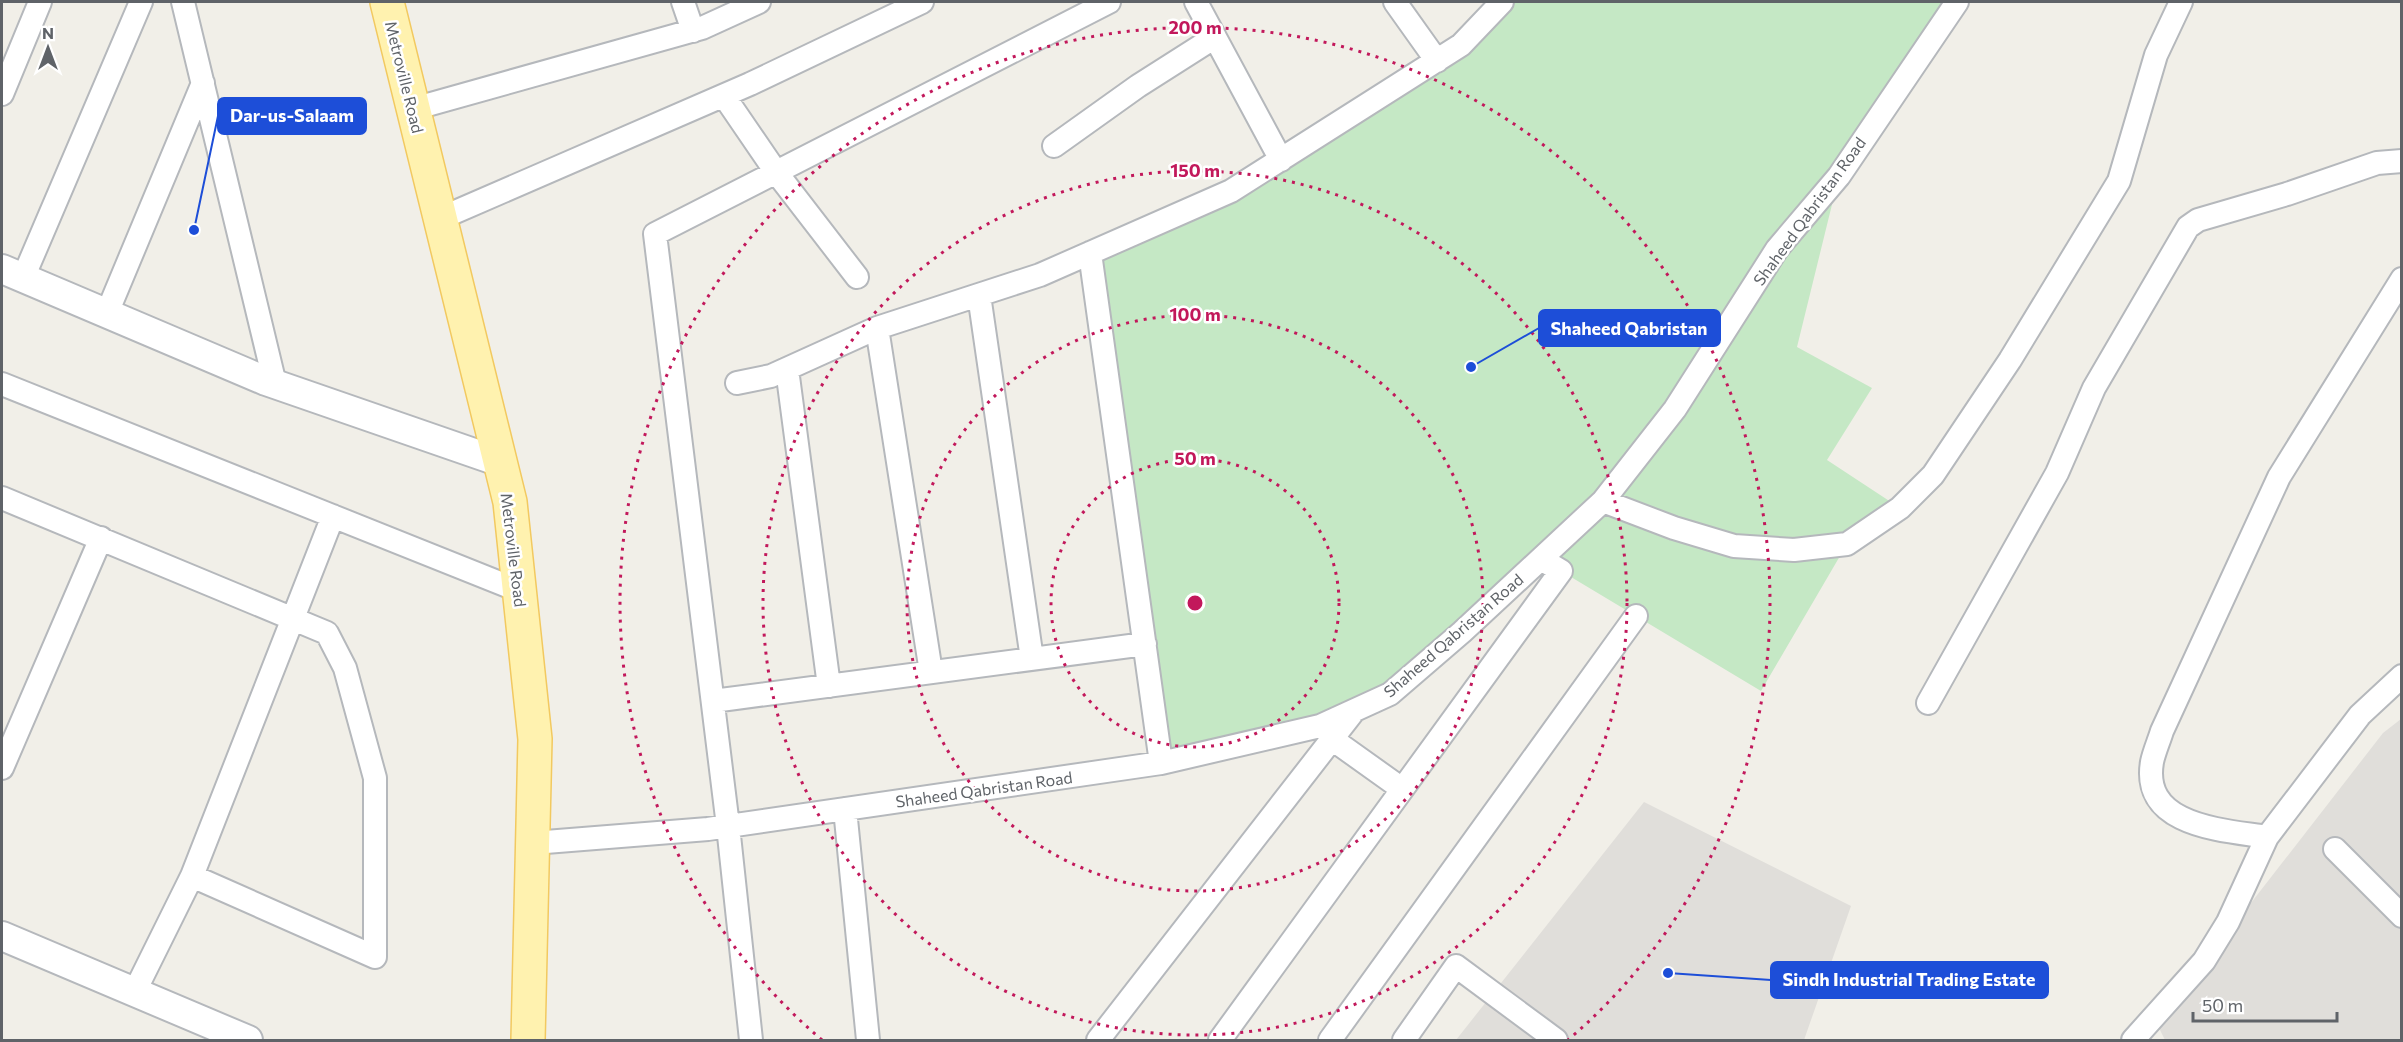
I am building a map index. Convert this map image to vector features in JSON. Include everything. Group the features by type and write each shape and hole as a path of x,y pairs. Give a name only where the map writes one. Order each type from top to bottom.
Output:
{"main road":[{"name":"Metroville Road","path":"387,2 510,502 535,740 528,1041"}],"street":[{"path":"2,93 40,2"},
{"path":"141,2 12,274 275,384 500,462"},
{"path":"183,2 275,384"},
{"path":"683,2 693,31"},
{"path":"413,109 693,31 759,2"},
{"path":"439,219 724,96 922,2"},
{"path":"751,1041 728,825 655,234 1109,2"},
{"path":"1196,2 1281,160"},
{"path":"1395,2 1437,60"},
{"path":"737,383 771,376 877,328 1041,275 1231,190 1461,45 1502,2"},
{"name":"Shaheed Qabristan Road","path":"533,843 728,825 1161,763 1320,726 1390,694 1604,501 1675,409 1777,249 1839,176 1957,2"},
{"path":"1604,501 1674,528 1734,546 1794,550 1847,544 1900,508 1933,475 2010,360 2119,181 2156,55 2181,2"},
{"path":"1054,146 1138,86 1215,37"},
{"path":"107,313 202,83"},
{"path":"724,96 776,172 857,277"},
{"path":"1928,703 2057,473 2094,388 2188,227 2204,218 2287,194 2377,162 2402,161"},
{"path":"1090,253 1161,763"},
{"path":"2267,837 2190,823 2174,816 2152,785 2152,763 2162,731 2279,477 2402,279"},
{"path":"980,295 1032,659"},
{"path":"877,328 932,672"},
{"path":"787,369 830,686"},
{"path":"2,384 520,591"},
{"path":"2,499 327,633 341,660 358,706 375,778 375,957 192,876"},
{"path":"134,993 192,876 333,516"},
{"path":"2,768 100,538"},
{"path":"1220,1041 1561,571 1541,559"},
{"path":"1330,1041 1636,616"},
{"path":"713,701 1144,644"},
{"path":"2133,1041 2204,961 2228,922 2267,837 2360,715 2402,676"},
{"path":"1098,1041 1355,710"},
{"path":"1332,739 1402,789"},
{"path":"845,809 868,1041"},
{"path":"2335,849 2402,916"},
{"path":"2,936 248,1041"},
{"path":"1404,1041 1456,966 1556,1041"}],"shaded area":[{"path":"2401,719 2401,1040 2165,1040 2157,1024 2383,733"},
{"path":"1644,802 1851,906 1804,1040 1456,1040"}],"green space":[{"path":"1502,2 1957,2 1839,176 1797,347 1872,388 1827,460 1900,508 1847,544 1761,691 1541,559 1390,694 1167,761 1091,253 1231,191 1367,106"}],"place":[{"name":"Dar-us-Salaam","path":"194,230"},
{"name":"Shaheed Qabristan","path":"1471,367"},
{"name":"Sindh Industrial Trading Estate","path":"1668,973"}]}
